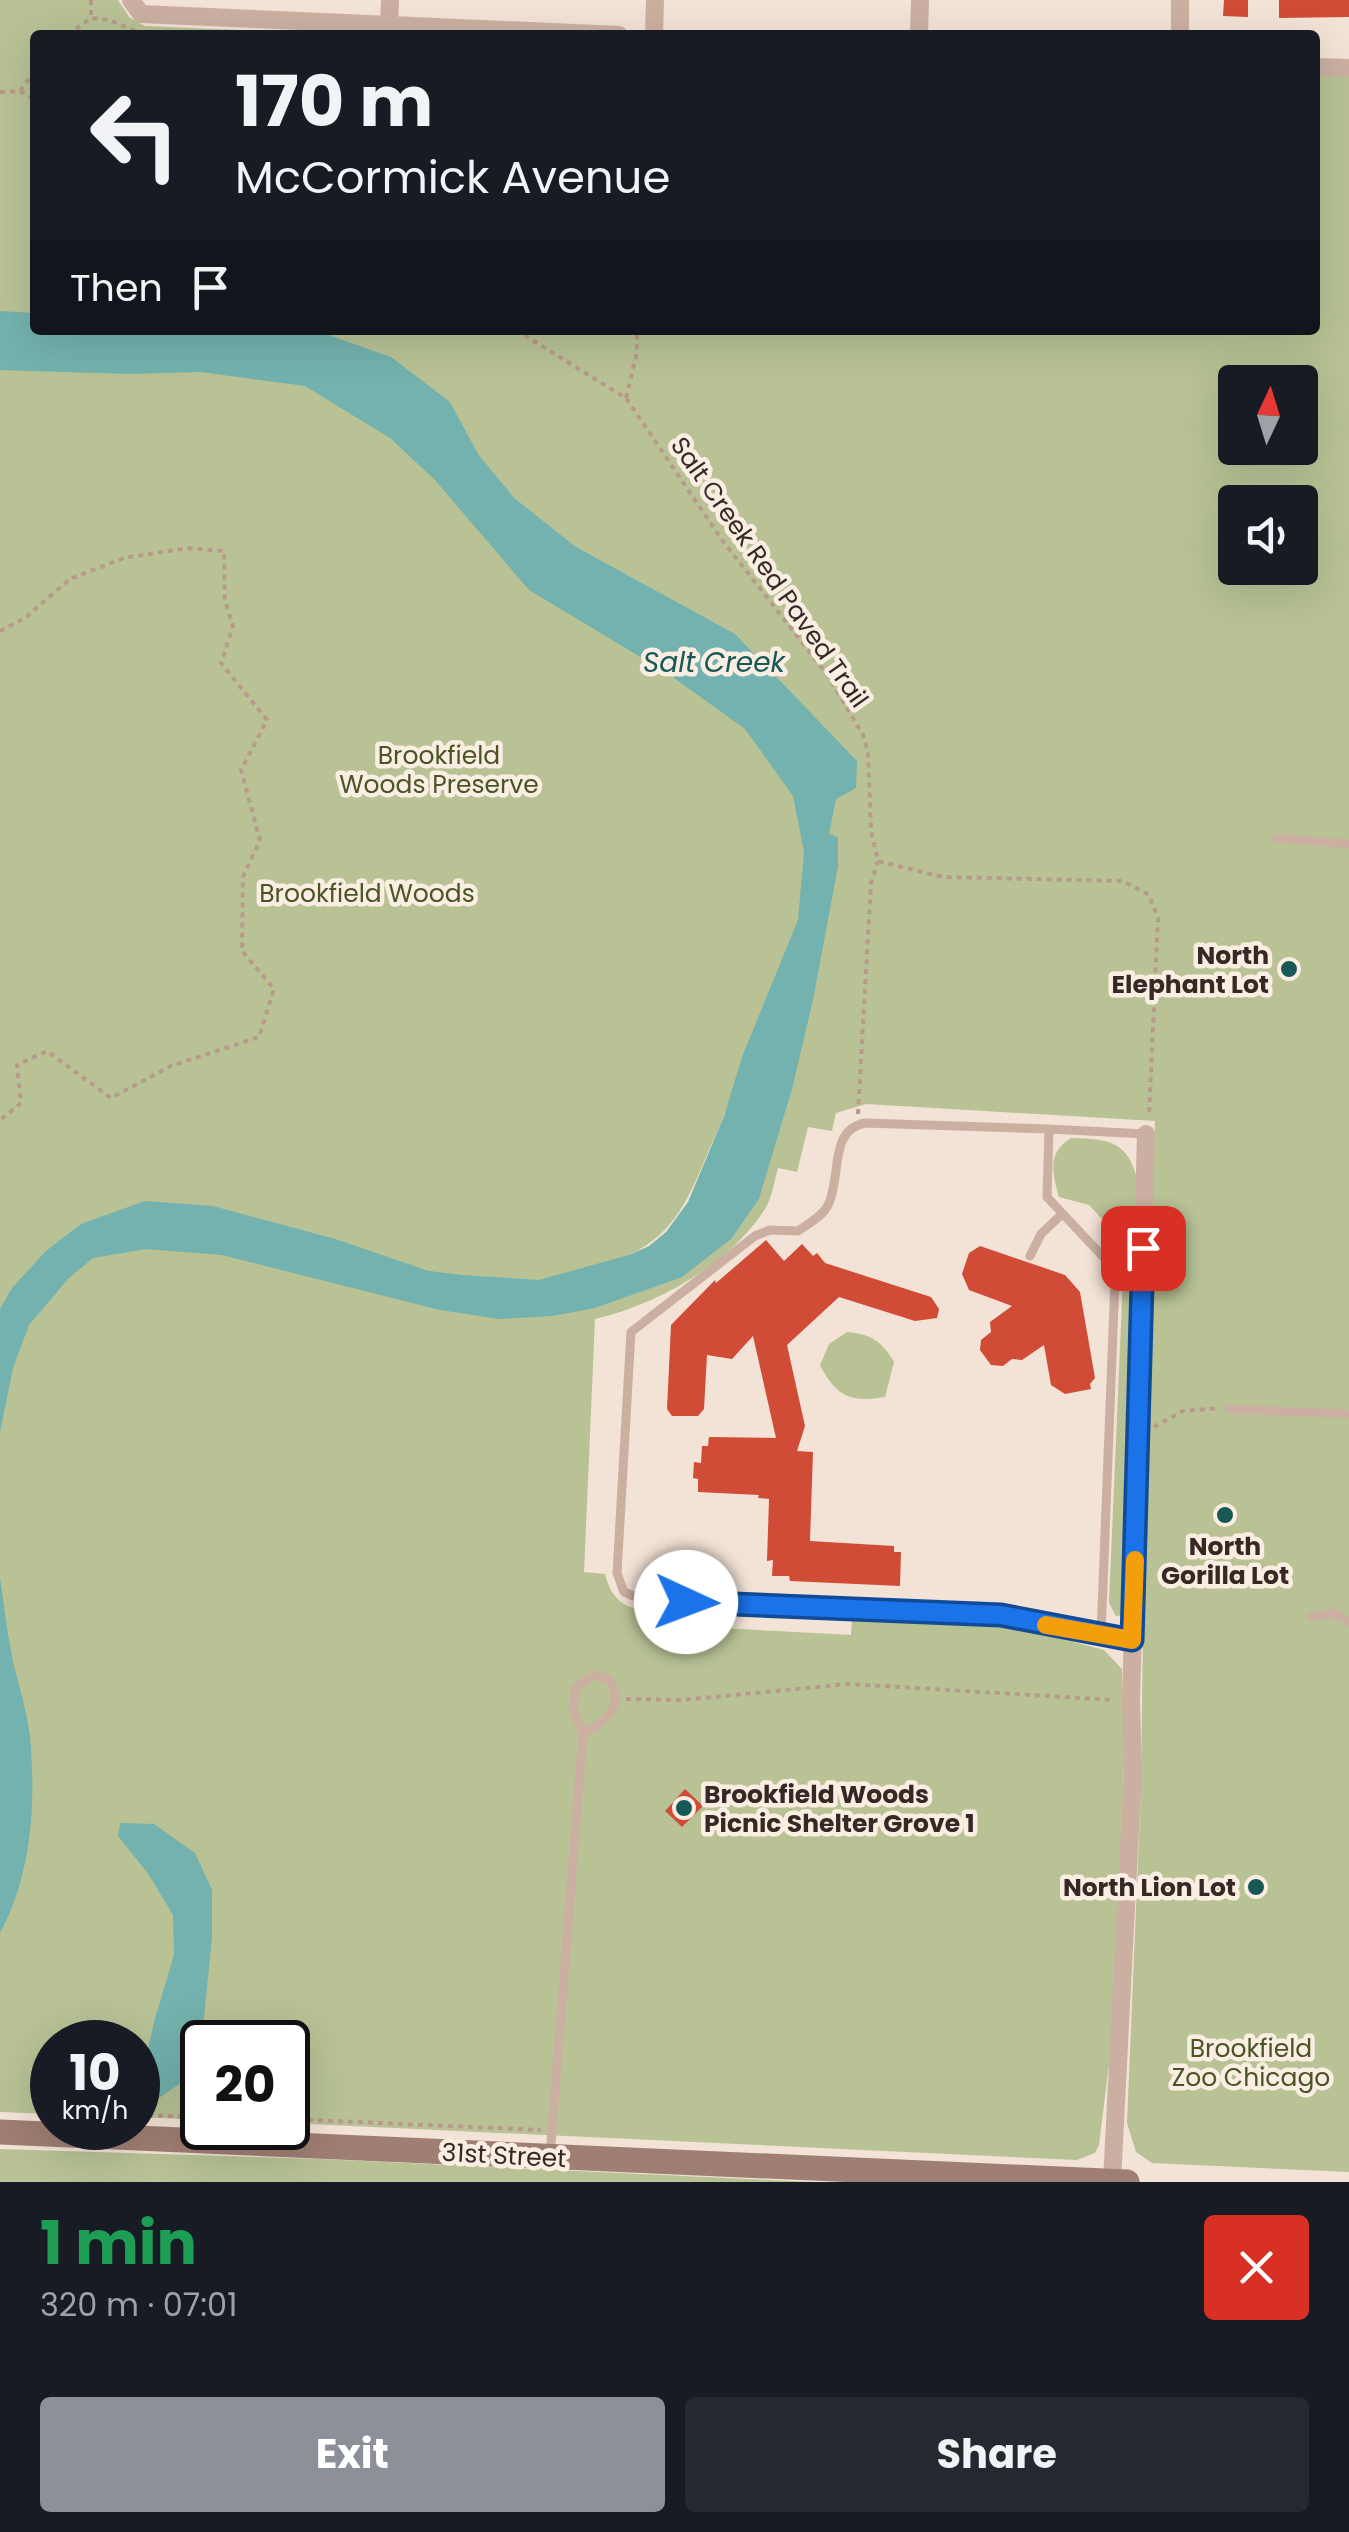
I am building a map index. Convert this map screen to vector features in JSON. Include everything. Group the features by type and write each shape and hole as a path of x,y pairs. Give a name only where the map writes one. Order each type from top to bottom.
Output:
{"main road":[{"name":"31st Street","path":"0,2132 1127,2182"}],"street":[{"path":"131,0 140,14 475,30"},
{"path":"389,27 390,0"},
{"path":"654,30 655,0"},
{"path":"919,30 920,0"},
{"path":"1180,0 1180,30"},
{"path":"1320,66 1349,68"},
{"path":"1112,2181 1132,1772 1146,1134"}],"lane":[{"path":"1276,838 1349,844"},
{"path":"1132,1640 985,1614 646,1600 629,1596 616,1574 631,1332 754,1236 770,1230 798,1231 828,1206 843,1136 858,1124 1146,1134"},
{"path":"1049,1129 1047,1196 1108,1262 1115,1280 1101,1635"},
{"path":"1030,1256 1041,1234 1061,1215"},
{"path":"1230,1409 1349,1414"},
{"path":"1311,1617 1334,1613 1349,1622"},
{"path":"550,2156 583,1732 572,1702 581,1681 594,1675 608,1678 616,1698 608,1716 583,1732"}],"path":[{"path":"91,0 91,18"},
{"path":"75,30 91,18 110,20 130,30"},
{"path":"20,91 30,78"},
{"path":"0,92 20,91 30,97"},
{"name":"Salt Creek Red Paved Trail","path":"524,335 626,398 722,540 826,673 863,735 870,765 870,831 878,861"},
{"path":"626,398 637,335"},
{"path":"0,631 25,618 70,579 124,558 188,548 224,551 225,600 233,626 221,662 266,720 241,770 260,840 243,876 242,952 274,989 259,1037 171,1066 110,1098 47,1051 18,1065 21,1103 0,1120"},
{"path":"858,1124 870,883 878,861 944,877 1123,881 1149,895 1156,907 1159,943 1146,1134"},
{"path":"1139,1438 1183,1411 1202,1407 1230,1409"},
{"path":"616,1698 681,1700 849,1684 1131,1701"},
{"path":"310,2120 551,2130"}],"green space":[{"name":"Brookfield Woods Preserve","path":"0,0 118,0 130,18 145,26 237,30 30,30 30,335 1320,335 1320,74 1349,76 1349,2172 1152,2163 1136,2152 1127,2123 1141,1788 1155,1121 866,1104 836,1113 832,1131 808,1127 797,1172 778,1168 763,1212 731,1249 711,1265 666,1293 595,1319 584,1572 605,1574 619,1600 647,1611 647,1624 851,1635 852,1618 970,1623 1036,1632 1104,1650 1122,1669 1124,1766 1115,2015 1095,2153 1077,2160 310,2124 310,2020 180,2020 180,2119 160,2118 160,2020 30,2020 30,2113 0,2112","holes":["730,1098 682,1277 629,1255 659,1236 680,1211"]},
{"path":"1071,1138 1107,1142 1123,1150 1138,1182 1125,1615 1116,1616 1109,1603 1123,1278 1115,1257 1117,1235 1089,1205 1059,1197 1053,1171 1055,1157"},
{"path":"847,1332 875,1340 894,1362 885,1397 853,1398 838,1390 826,1376 820,1365 829,1344"},
{"path":"0,2149 814,2182 0,2182"}],"water":[{"name":"Salt Creek","path":"0,311 30,313 30,335 328,335 391,357 450,402 478,454 514,498 576,547 735,634 857,761 856,788 836,799 829,834 838,837 838,866 792,1089 759,1199 731,1239 682,1277 595,1308 552,1316 499,1319 440,1310 222,1255 146,1249 93,1258 68,1279 29,1325 13,1368 0,1432 0,1309 12,1288 46,1251 81,1224 145,1201 213,1206 335,1239 429,1271 462,1275 539,1280 649,1246 666,1232 688,1202 724,1116 742,1057 798,920 804,852 793,796 745,729 667,673 529,590 434,479 390,438 305,386 201,372 0,370"},
{"path":"0,1577 29,1728 32,1812 19,1887 0,1933"},
{"path":"120,1823 154,1824 195,1853 212,1890 204,2020 180,2020 180,2084 160,2097 160,2020 155,2020 174,1955 173,1915 149,1875 118,1836"}],"building":[{"path":"1224,0 1248,0 1248,17 1223,16"},
{"path":"1279,0 1349,0 1349,17 1279,18"},
{"path":"766,1240 784,1261 802,1244 825,1263 931,1297 939,1309 937,1318 915,1321 839,1297 787,1345 805,1426 797,1451 813,1452 810,1541 894,1546 894,1552 901,1552 900,1586 790,1581 789,1576 772,1576 773,1560 767,1561 769,1499 698,1492 698,1479 693,1478 694,1462 701,1463 702,1446 708,1446 709,1437 776,1438 753,1336 732,1359 707,1355 704,1409 698,1416 672,1416 667,1409 671,1325 715,1280 716,1283"},
{"path":"980,1246 1065,1275 1080,1292 1095,1378 1091,1389 1065,1394 1051,1385 1044,1345 1022,1360 991,1365 980,1350 981,1340 991,1332 990,1322 1012,1306 969,1290 962,1274 969,1253"},
{"name":"Brookfield Woods Picnic Shelter Grove 1","path":"685,1789 703,1806 682,1827 665,1811"}],"slow traffic":[{"path":"1046,1625 1132,1640 1135,1560"}],"place":[{"name":"North Elephant Lot","path":"1289,969"},
{"name":"North Gorilla Lot","path":"1225,1515"},
{"name":"Brookfield Woods Picnic Shelter Grove 1","path":"684,1808"},
{"name":"North Lion Lot","path":"1256,1887"}],"route":[{"path":"686,1602 1001,1615 1132,1640 1143,1248"}],"park label":[{"name":"Brookfield Woods","path":"367,893"},
{"name":"Brookfield Zoo Chicago","path":"1251,2062"}]}
